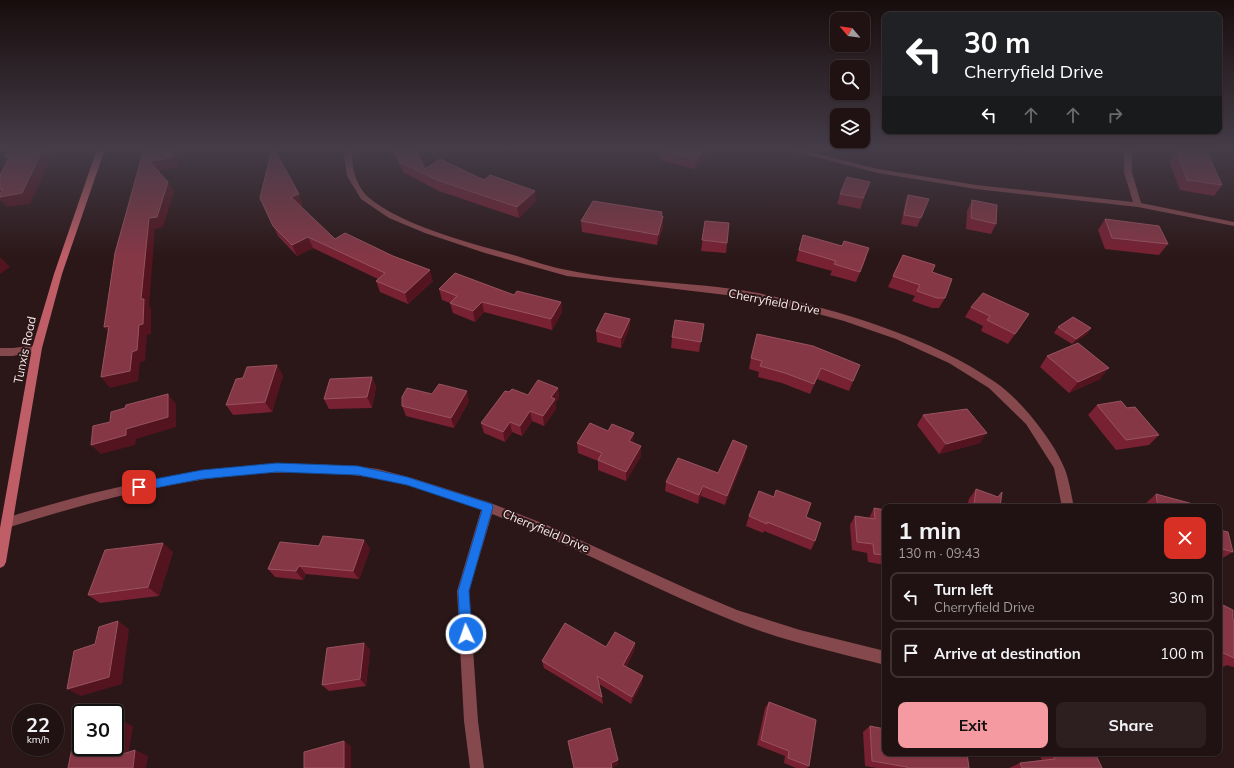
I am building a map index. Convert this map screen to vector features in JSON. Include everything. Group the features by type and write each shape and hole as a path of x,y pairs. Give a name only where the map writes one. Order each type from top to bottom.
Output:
{"street":[{"name":"Tunxis Road","path":"0,562 37,348 58,274 89,185"},
{"name":"Cherryfield Drive","path":"356,185 364,197 392,216 428,231 488,251 567,273 751,295 800,306 847,319 899,337 952,360 993,385 1030,421 1059,467 1067,504"},
{"path":"961,185 1138,205 1234,224"},
{"path":"1132,185 1138,205"},
{"path":"0,352 13,352 37,348"},
{"name":"Cherryfield Drive","path":"7,523 49,510 139,487 202,474 277,468 358,471 407,481 488,507 596,552 718,609 807,639 882,657"},
{"path":"477,768 471,721 463,591 488,507"}],"building":[{"path":"0,185 26,185 22,193 0,197 3,189 0,190"},
{"path":"134,185 167,185 157,217 149,218 141,299 144,299 143,324 139,325 137,350 132,352 130,371 101,377 109,326 104,327 115,253"},
{"path":"263,185 294,185 299,194 291,197 335,239 345,233 393,256 430,270 405,293 376,281 385,273 308,237 292,245 273,226 260,198"},
{"path":"451,185 518,185 535,191 517,207"},
{"path":"844,185 869,185 863,198 840,194"},
{"path":"908,195 929,199 921,218 904,215"},
{"path":"972,200 997,205 996,224 971,218"},
{"path":"593,201 662,212 661,216 663,216 658,235 581,221"},
{"path":"1105,219 1159,226 1168,244 1112,238"},
{"path":"705,221 729,223 727,243 702,240"},
{"path":"803,235 842,246 844,241 869,248 860,272 834,264 836,261 799,250"},
{"path":"903,255 935,265 932,272 952,279 945,298 937,298 917,291 920,285 893,276"},
{"path":"455,273 514,295 517,291 561,302 551,319 482,302 473,311 450,303 457,296 439,289"},
{"path":"983,293 1029,314 1015,334 987,320 990,316 971,307"},
{"path":"605,313 630,319 621,338 596,331"},
{"path":"1073,317 1091,328 1076,339 1058,327"},
{"path":"675,320 704,324 701,342 672,337"},
{"path":"757,334 813,346 860,365 853,381 821,368 814,384 785,373 760,366 762,361 751,358"},
{"path":"1078,343 1109,368 1078,382 1047,356"},
{"path":"277,365 265,402 226,405 236,379 243,378 247,367"},
{"path":"372,377 367,397 324,399 330,379"},
{"path":"538,380 558,388 551,397 555,399 543,416 530,411 520,426 510,422 503,432 481,423 505,391 509,392 512,389 528,395"},
{"path":"439,384 467,391 451,418 402,406 402,397 407,388 432,394"},
{"path":"168,394 168,417 126,429 126,435 91,445 93,426 110,422 111,412 125,408 126,405"},
{"path":"1121,401 1127,408 1135,407 1159,435 1126,440 1097,405"},
{"path":"967,409 987,433 946,444 923,415"},
{"path":"590,423 608,431 612,424 634,433 629,441 641,446 626,472 598,460 602,453 577,443"},
{"path":"733,440 747,446 727,496 703,486 699,495 666,482 678,458 718,473"},
{"path":"976,489 998,497 1002,492 1000,504 974,504"},
{"path":"776,490 811,503 806,517 821,523 815,541 749,516 759,491 774,497"},
{"path":"1156,494 1193,504 1158,504"},
{"path":"874,508 882,509 882,555 874,554 873,544 857,542 855,516 875,519"},
{"path":"1222,531 1228,532 1233,552 1222,549"},
{"path":"323,536 364,540 353,571 299,566 296,571 268,569 280,542 319,546"},
{"path":"163,543 148,587 88,595 105,550"},
{"path":"1222,604 1233,610 1234,658 1222,652"},
{"path":"118,621 109,677 67,689 74,651 95,644 99,627"},
{"path":"565,623 606,647 615,632 635,643 623,665 643,676 632,697 597,676 602,697 542,661"},
{"path":"364,643 360,679 322,685 327,648"},
{"path":"769,702 816,720 809,766 788,758 789,751 761,740"},
{"path":"870,726 882,728 882,756 967,756 969,768 907,768 872,761"},
{"path":"610,728 618,760 611,763 612,768 574,768 568,741"},
{"path":"344,741 344,768 304,768 304,752"},
{"path":"72,748 72,756 114,757 124,756 124,754 135,750 133,768 68,768"},
{"path":"1054,756 1096,756 1102,768 1022,768 1020,763 1055,759"}],"route":[{"path":"139,487 202,474 277,468 310,468 358,471 407,481 488,507 463,591 466,634"}]}
